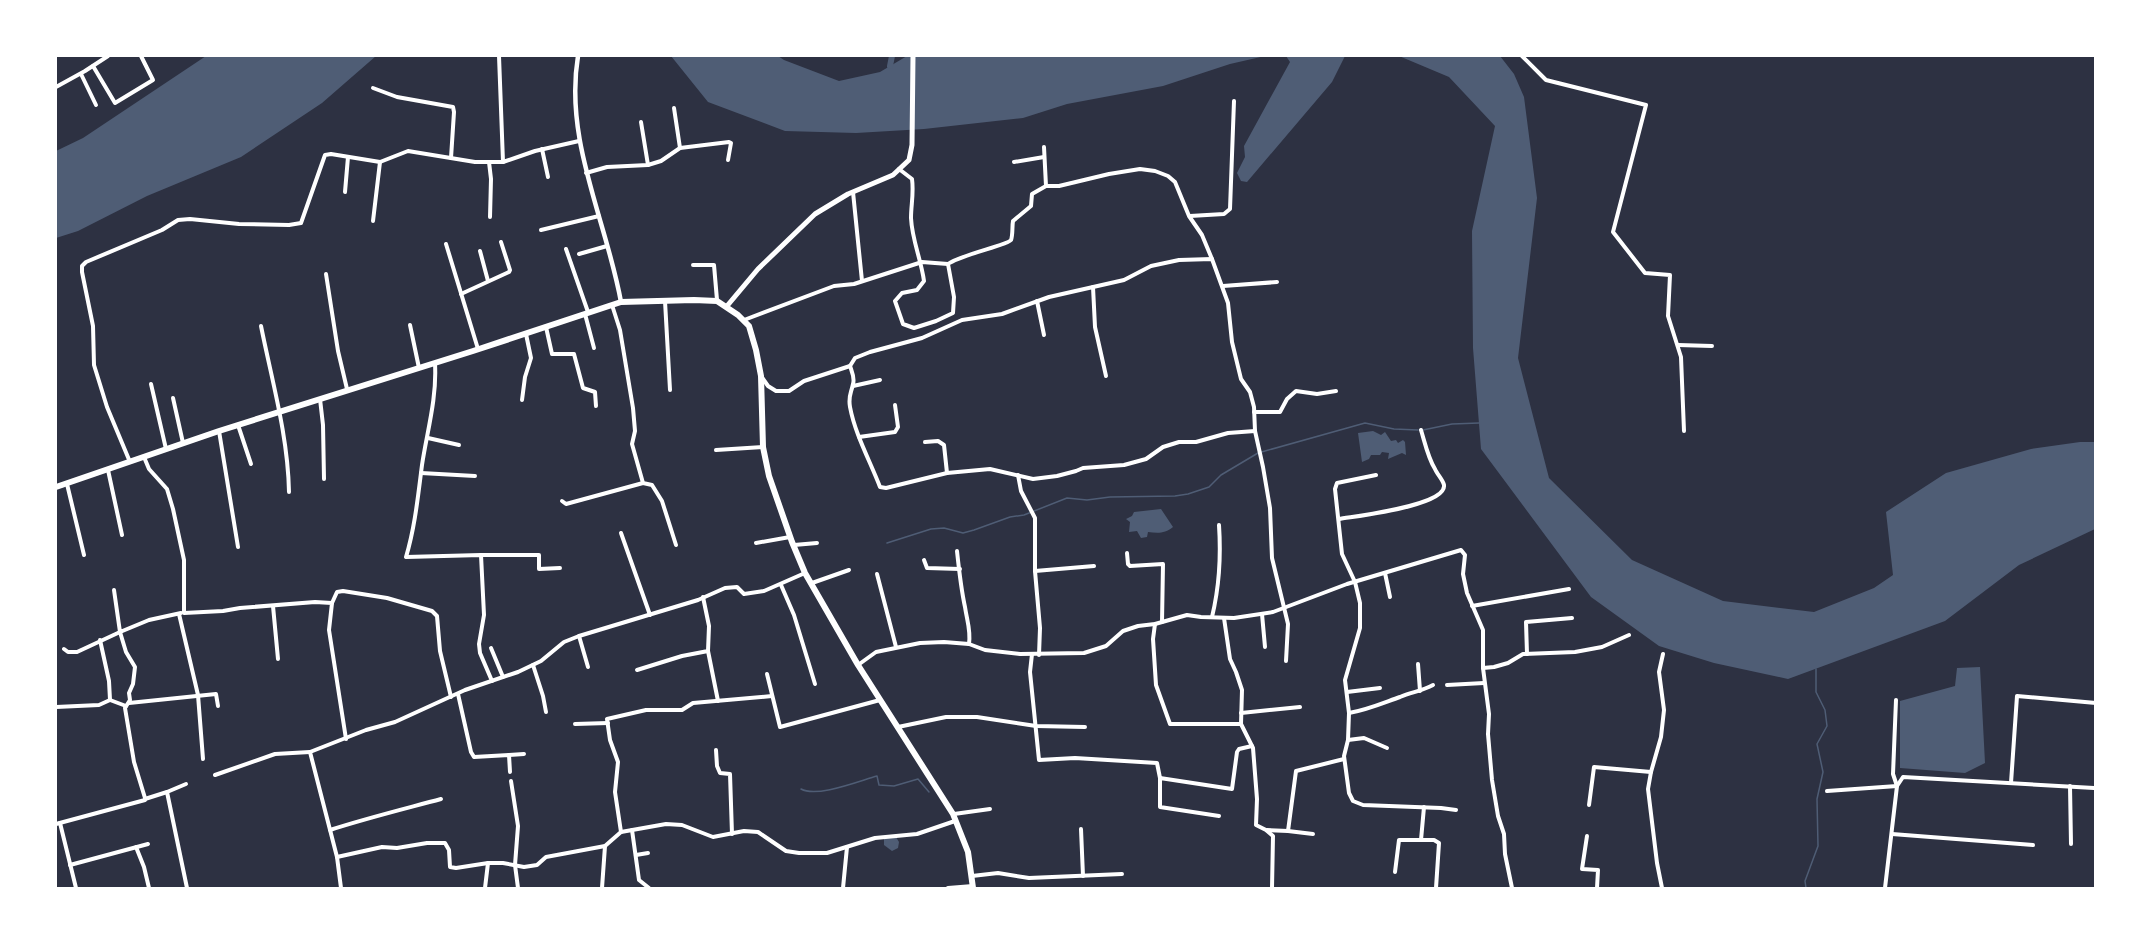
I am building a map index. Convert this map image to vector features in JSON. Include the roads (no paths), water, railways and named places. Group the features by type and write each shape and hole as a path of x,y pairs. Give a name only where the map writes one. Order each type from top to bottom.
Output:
{"highway":[{"path":"56,487 238,424 621,302 717,301 727,306 749,326 761,376 763,447 769,476 805,573 858,665 955,818 969,852 973,887"}],"main road":[{"path":"727,306 758,269 815,214 853,192 893,175 909,160 912,145 913,56"}],"street":[{"path":"56,87 108,56"},
{"path":"93,66 115,103 153,80 141,56"},
{"path":"499,56 503,162"},
{"path":"578,56 575,112 579,141 621,302"},
{"path":"1522,56 1546,80 1646,105 1613,232 1645,273 1670,275 1668,316 1681,357 1684,431"},
{"path":"81,74 96,105"},
{"path":"373,88 397,97 453,107 451,158"},
{"path":"1189,216 1224,214 1230,209 1234,101"},
{"path":"674,108 680,148"},
{"path":"640,122 648,165"},
{"path":"130,462 106,407 92,359 93,326 82,266 86,262 162,230 178,220 239,224 301,224 325,155 380,162 408,151 451,158 503,162 542,149 579,141"},
{"path":"586,173 607,167 648,165 661,161 680,148 730,142 728,160"},
{"path":"1044,147 1046,186"},
{"path":"542,149 548,177"},
{"path":"345,192 348,157"},
{"path":"1014,162 1044,157"},
{"path":"373,221 380,162"},
{"path":"489,162 490,217"},
{"path":"899,169 912,179 914,195 911,216 924,281 917,290 902,293 895,301 903,324 914,328 953,313 954,297 948,264"},
{"path":"743,320 834,286 862,281 922,262 948,264 966,255 1005,245 1011,240 1013,220 1031,206 1032,194 1046,186 1059,186 1133,170 1148,169 1168,176 1175,183 1189,216 1202,235 1223,286 1231,322 1232,342 1241,379 1250,392 1270,508 1272,558 1286,608 1288,624 1286,662"},
{"path":"853,192 862,281"},
{"path":"541,230 599,216"},
{"path":"461,294 509,272 501,242"},
{"path":"446,244 479,349"},
{"path":"579,254 607,246"},
{"path":"566,249 594,348"},
{"path":"480,251 488,281"},
{"path":"761,376 776,392 789,390 804,381 850,366 855,357 922,338 962,320 983,319 1038,301 1124,280 1151,266 1179,260 1212,259"},
{"path":"693,265 714,265 717,301"},
{"path":"326,274 338,351 347,389"},
{"path":"1223,286 1277,282"},
{"path":"1093,287 1095,327 1106,376"},
{"path":"665,301 670,390"},
{"path":"1038,301 1044,335"},
{"path":"612,305 620,330 633,408 635,431 632,444 643,483"},
{"path":"410,325 418,368"},
{"path":"261,326 289,468 290,492"},
{"path":"546,327 552,354 574,354 582,385 584,389 595,392 596,406"},
{"path":"522,400 525,376 531,358 526,334"},
{"path":"1678,345 1712,346"},
{"path":"435,363 428,438 417,508 406,557 539,555 539,568 560,568"},
{"path":"850,366 854,378 849,392 849,406 880,487 886,488 947,473 990,469 1033,479 1066,474 1083,468 1124,465 1146,459 1163,447 1179,442 1196,442 1228,433 1255,431"},
{"path":"853,386 880,381"},
{"path":"151,384 166,449"},
{"path":"1254,412 1280,412 1287,399 1296,391 1317,394 1336,390"},
{"path":"173,398 183,443"},
{"path":"320,398 324,479"},
{"path":"859,437 895,432 898,427 895,405"},
{"path":"238,424 251,465"},
{"path":"1339,519 1406,508 1439,496 1444,490 1444,484 1434,468 1421,430"},
{"path":"219,431 238,547"},
{"path":"428,438 459,445"},
{"path":"925,442 938,441 944,445 947,473"},
{"path":"716,450 763,447"},
{"path":"144,457 149,469 167,489 184,560 182,613 198,695 203,759"},
{"path":"108,470 122,535"},
{"path":"422,473 475,476"},
{"path":"1018,475 1021,491 1035,518 1039,655"},
{"path":"1376,475 1336,483 1335,489 1342,554 1355,582 1360,603 1360,628 1346,680 1349,713 1348,740 1344,759 1349,793 1353,801 1363,806 1456,810"},
{"path":"67,483 84,555"},
{"path":"562,501 566,504 643,483 652,485 662,501 675,545"},
{"path":"1212,617 1216,599 1220,545 1219,525"},
{"path":"621,533 650,615"},
{"path":"756,543 790,537"},
{"path":"793,545 817,543"},
{"path":"858,665 876,652 896,647 944,642 969,644 985,650 1039,655 1084,653 1106,646 1123,631 1138,626 1187,615 1234,618 1262,614 1286,608 1315,595 1355,582 1461,550 1465,555 1463,574 1472,606 1483,630 1483,668 1490,714 1488,734 1492,780 1498,816 1504,834 1504,854 1512,888"},
{"path":"957,551 962,592 971,635 969,644"},
{"path":"1126,553 1130,566 1163,564 1162,622"},
{"path":"482,555 484,615 479,644 480,653 492,681"},
{"path":"924,560 927,568 960,569"},
{"path":"1035,571 1094,566"},
{"path":"811,584 849,570"},
{"path":"215,775 275,754 310,752 366,730 395,722 458,694 533,665 564,642 579,636 650,615 725,588 736,587 744,594 764,591 805,573"},
{"path":"1385,573 1390,597"},
{"path":"877,574 896,647"},
{"path":"781,585 798,625 815,684"},
{"path":"1472,606 1569,589"},
{"path":"114,590 120,632 126,652 135,667 133,684 129,693 130,700 127,705 127,727 145,800"},
{"path":"346,739 329,630 332,603 337,592 387,598 432,611 436,616 440,651 451,697"},
{"path":"703,597 709,626 708,651 718,701"},
{"path":"64,649 68,652 77,652 149,620 182,613 273,605 332,603"},
{"path":"273,605 278,659"},
{"path":"1262,614 1265,647"},
{"path":"1224,618 1230,659 1242,690 1241,724 1252,746 1256,771 1256,825 1273,836 1272,888"},
{"path":"1527,654 1526,622 1572,618"},
{"path":"1155,624 1153,639 1156,685 1170,724 1241,724"},
{"path":"1483,668 1508,663 1523,654 1602,647 1629,635"},
{"path":"579,636 588,667"},
{"path":"100,640 109,681 110,700"},
{"path":"491,648 502,677"},
{"path":"638,670 682,656 708,651"},
{"path":"1032,654 1030,672 1039,760 1075,758 1158,763 1160,807 1218,816"},
{"path":"1662,888 1648,789 1661,737 1664,710 1659,672 1663,654"},
{"path":"1418,664 1420,692"},
{"path":"533,665 546,712"},
{"path":"767,674 780,727 881,700"},
{"path":"1447,686 1484,683"},
{"path":"1349,713 1364,711 1404,695 1420,692 1433,684"},
{"path":"1347,692 1380,688"},
{"path":"56,707 99,705 110,700 127,705 216,694 218,706"},
{"path":"458,694 474,757 524,754"},
{"path":"621,832 615,792 618,762 610,740 607,719 646,710 682,710 693,703 772,696"},
{"path":"2011,783 2017,696 2096,703"},
{"path":"1885,888 1897,786 1893,774 1896,700"},
{"path":"1241,713 1300,707"},
{"path":"898,727 945,717 977,717 1036,726 1085,727"},
{"path":"575,724 608,723"},
{"path":"1348,740 1364,738 1387,748"},
{"path":"1160,778 1232,789 1237,752 1239,749 1252,746"},
{"path":"716,750 720,773 730,774 732,834"},
{"path":"310,752 337,857 340,888"},
{"path":"509,755 510,772"},
{"path":"1288,831 1296,771 1344,759"},
{"path":"1589,805 1594,767 1651,772"},
{"path":"1897,786 1903,777 2094,788"},
{"path":"511,781 518,826 514,865 518,888"},
{"path":"76,888 58,824 145,800 186,784"},
{"path":"1827,791 1897,786"},
{"path":"2070,786 2071,844"},
{"path":"167,792 187,888"},
{"path":"330,830 441,799"},
{"path":"1421,840 1424,807"},
{"path":"337,857 382,847 397,848 445,843 449,850 450,867 504,862 524,867 537,865 546,857 605,846 621,832 663,824 681,825 713,837 744,831 758,832 786,851 827,853 875,838 917,834 955,818 990,809"},
{"path":"1081,829 1083,876"},
{"path":"632,830 639,880 649,888"},
{"path":"1266,830 1313,834"},
{"path":"1892,834 2033,845"},
{"path":"1587,836 1582,869 1598,870 1597,888"},
{"path":"1395,872 1399,840 1434,840 1439,843 1436,888"},
{"path":"70,865 148,844"},
{"path":"602,888 605,846"},
{"path":"136,847 149,888"},
{"path":"843,888 847,847"},
{"path":"636,855 648,853"},
{"path":"486,888 488,863"},
{"path":"972,876 998,873 1029,878 1122,874"},
{"path":"948,888 973,887"}],"water":[{"path":"206,56 376,56 322,103 241,157 147,196 78,231 56,238 56,151 83,138"},
{"path":"671,56 778,56 839,81 880,72 907,56 1265,56 1230,64 1163,86 1067,104 1023,118 924,129 856,133 785,131 708,102"},
{"path":"1286,56 1345,56 1332,82 1247,182 1241,181 1237,173 1245,157 1244,146 1290,62"},
{"path":"1399,56 1500,56 1514,74 1524,97 1537,198 1518,358 1549,478 1632,560 1723,601 1814,612 1874,588 1893,575 1886,512 1946,473 2031,449 2080,442 2095,442 2095,529 2019,565 1945,621 1788,679 1714,663 1659,646 1591,597 1481,449 1473,348 1472,231 1495,126 1449,77"},
{"path":"1373,431 1381,435 1385,432 1391,441 1396,440 1398,443 1403,440 1406,455 1402,453 1388,459 1389,453 1382,452 1380,455 1371,455 1369,459 1362,462 1358,433"},
{"path":"1161,509 1173,527 1167,531 1148,532 1147,537 1141,538 1137,531 1129,532 1130,522 1126,519 1134,512"},
{"path":"1980,667 1985,763 1965,773 1900,768 1900,701 1955,686 1957,668"},
{"path":"884,836 896,837 899,842 898,848 892,851 884,845"}],"waterway":[{"path":"890,66 892,56"},
{"path":"887,543 931,529 944,528 963,533 1010,517 1024,515 1067,498 1087,500 1188,494 1209,487 1221,475 1258,453 1365,423 1394,429 1418,430"},
{"path":"1423,430 1452,424 1479,423"},
{"path":"1806,888 1805,881 1818,846 1817,799 1823,772 1817,744 1827,726 1825,710 1816,692 1816,669"},
{"path":"801,789 827,790 877,776 879,785 894,786 918,779 929,792"}]}
